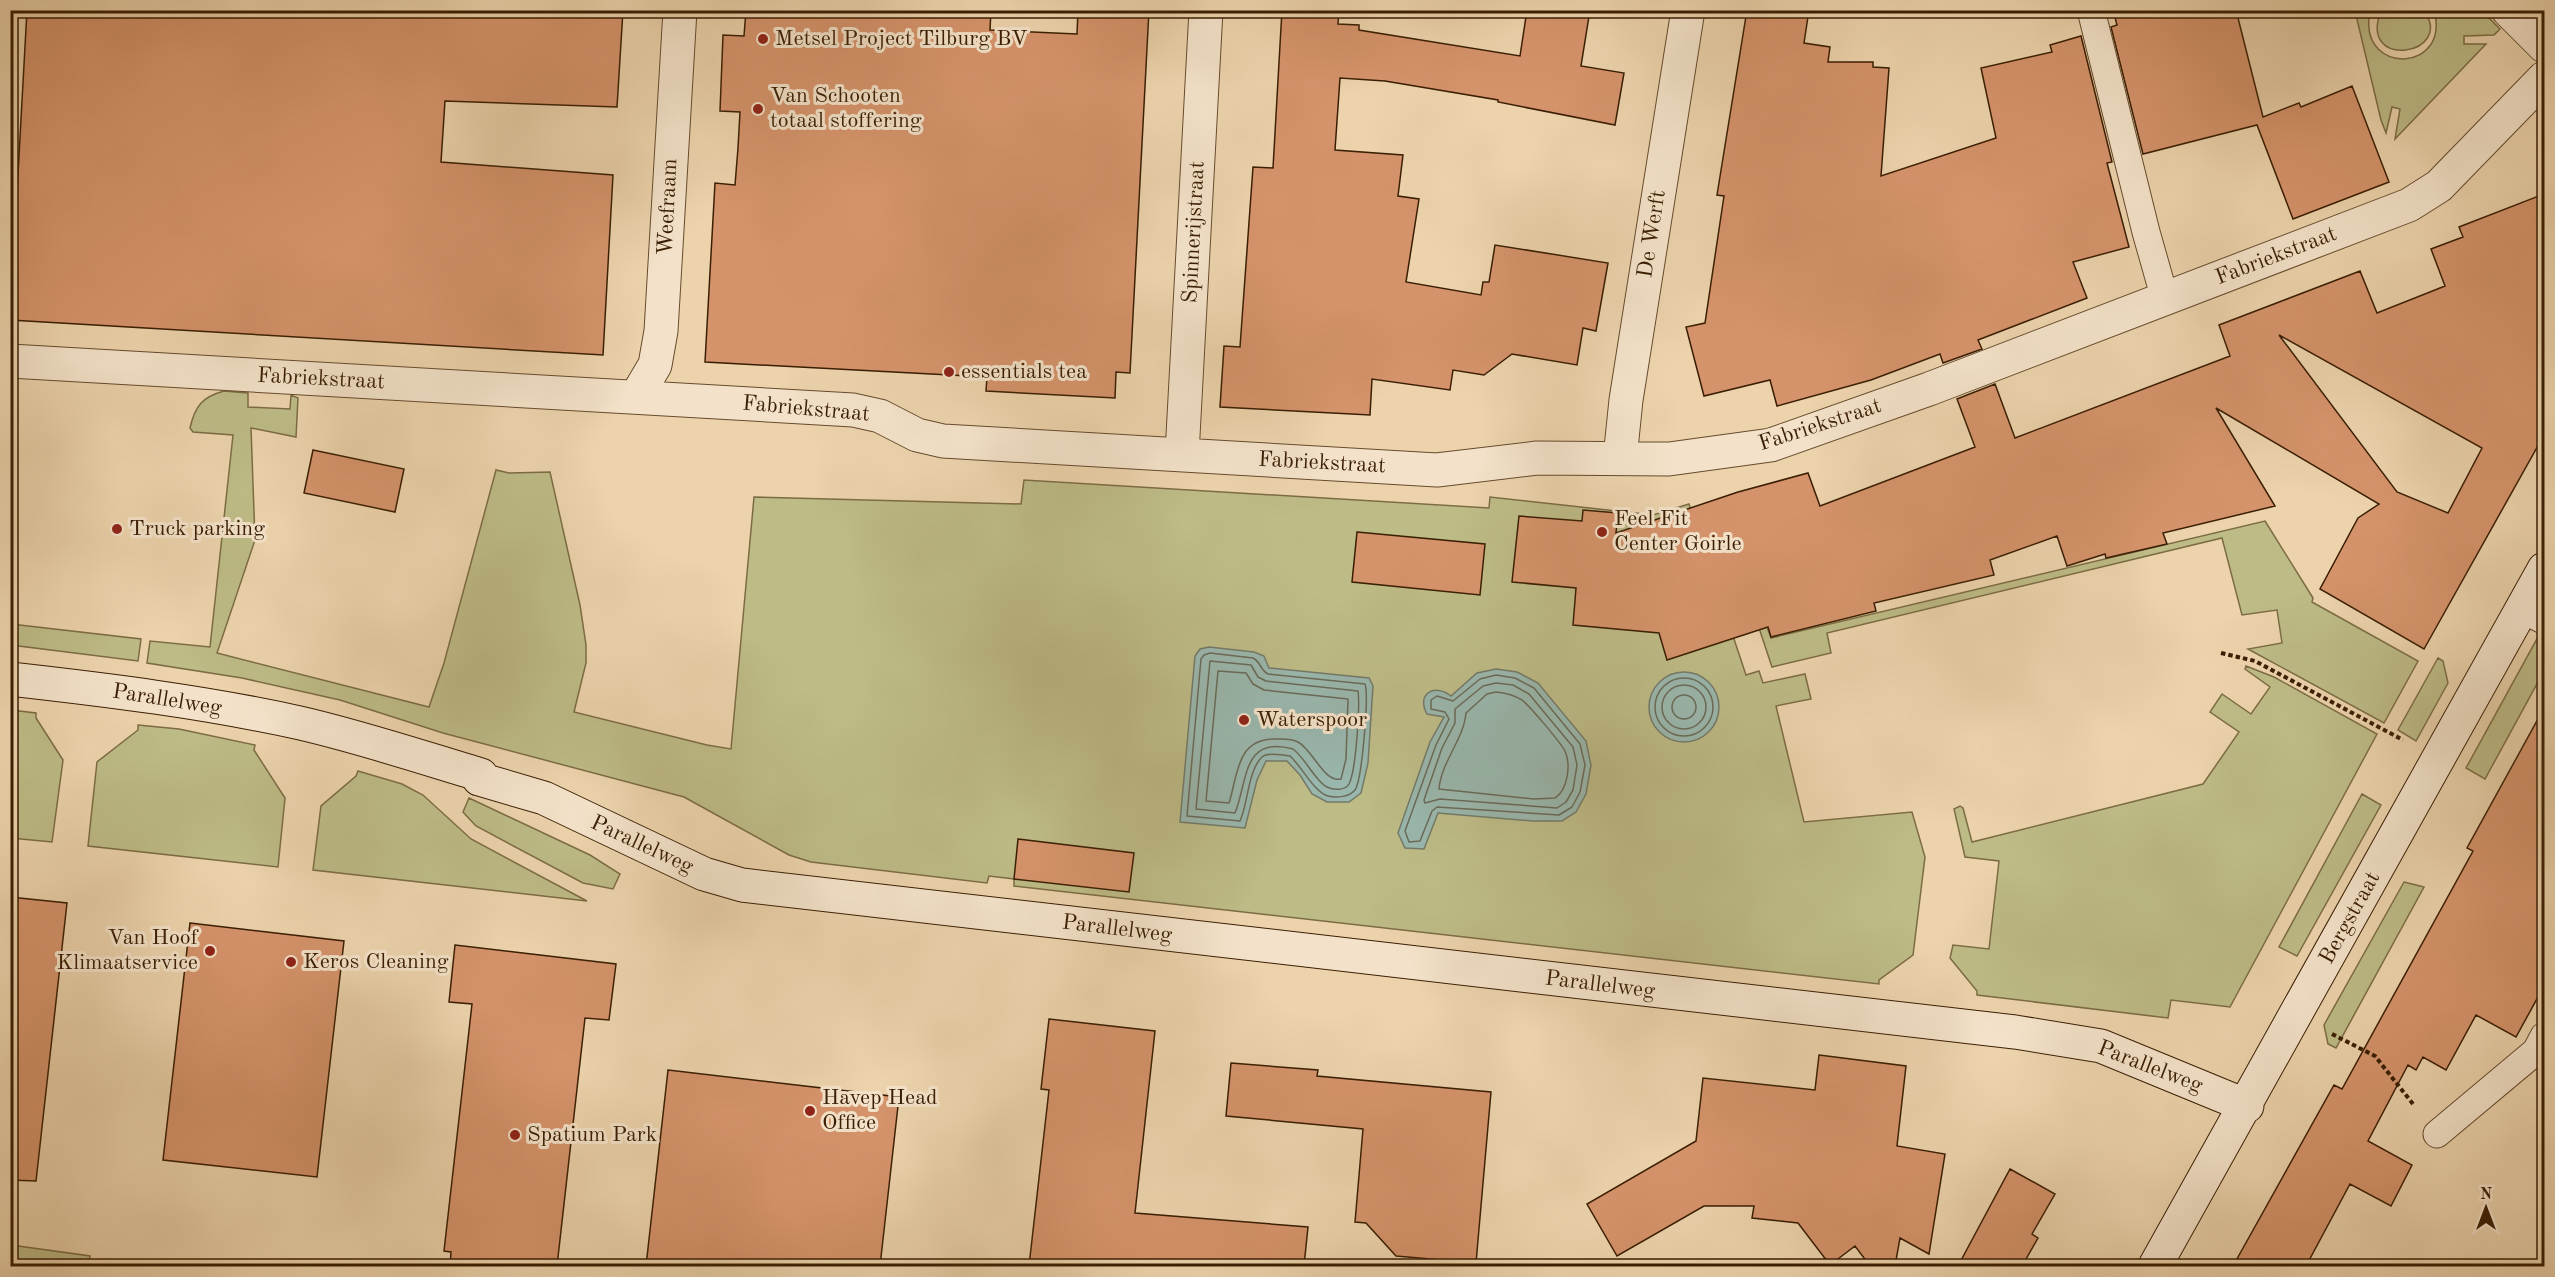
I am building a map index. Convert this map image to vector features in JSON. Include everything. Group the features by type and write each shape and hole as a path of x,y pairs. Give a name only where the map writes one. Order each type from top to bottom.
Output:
{"street":[{"name":"Weefraam","path":"636,397 655,365 661,331 680,10"},
{"name":"Spinnerijstraat","path":"1182,454 1206,10"},
{"name":"De Werft","path":"1620,458 1626,400 1688,10"},
{"path":"2508,10 2544,46"},
{"name":"Fabriekstraat","path":"10,361 853,410 880,416 917,435 944,441 1437,470 1537,458 1669,459 1771,445 1929,389 2409,205 2439,186 2544,78"},
{"name":"Bergstraat","path":"2156,1266 2247,1106 2438,758 2534,612 2544,569"},
{"name":"Parallelweg","path":"10,679 199,704 302,723 481,775 479,779 544,798 704,874 742,885 2015,1032 2101,1046 2247,1106"}],"lane":[{"path":"2091,10 2165,299"},
{"path":"2437,1134 2536,1051 2544,1036"}],"path":[{"path":"2220,653 2255,661 2438,758"},
{"path":"2296,1016 2375,1056 2437,1134"}],"shaded area":[{"path":"2355,11 2369,18 2371,37 2379,50 2391,57 2406,59 2419,55 2430,46 2436,31 2434,11 2482,11 2500,29 2494,35 2464,36 2464,44 2486,44 2395,139 2400,109 2392,107 2386,133"},
{"path":"2381,11 2424,11 2430,26 2427,38 2418,46 2406,50 2392,49 2382,42 2377,30"},
{"name":"Waterspoor","path":"224,391 248,393 248,407 290,409 291,395 298,398 296,437 251,428 255,540 217,653 429,707 444,663 496,470 509,473 550,472 580,605 586,645 586,663 574,712 731,749 754,497 1021,504 1024,480 1489,508 1490,497 1653,515 1689,504 1746,675 1759,671 1763,683 1805,674 1811,699 1776,706 1804,822 1912,812 1925,857 1913,955 1879,980 1879,984 1014,886 1014,879 989,876 987,883 811,862 789,855 684,797 443,733 340,700 242,678 147,663 150,641 210,647 233,435 193,432 190,428 197,408 210,396"},
{"path":"2265,521 2313,598 2312,602 2418,661 2384,723 2248,649 2282,643 2277,610 2242,615 2222,538 1827,633 1831,653 1772,667 1740,571 1746,569 1771,638"},
{"path":"11,624 141,639 138,661 11,645"},
{"path":"2544,626 2544,671 2485,779 2466,768"},
{"path":"2438,658 2443,661 2448,683 2416,741 2398,730"},
{"path":"2246,666 2274,677 2377,734 2230,1007 2171,1000 2168,1018 1977,995 1977,991 1950,958 1953,945 1989,949 1999,861 1965,857 1954,809 1960,806 1963,808 1972,842 2203,784 2239,732 2210,712 2222,694 2251,714 2270,687 2245,669"},
{"path":"11,710 36,713 36,718 63,760 52,842 11,838"},
{"path":"138,725 179,729 255,745 254,750 285,798 278,867 88,846 97,762 138,730"},
{"path":"358,771 402,784 423,795 471,839 587,901 313,870 321,806 356,776"},
{"path":"2362,794 2381,805 2297,956 2279,947"},
{"path":"469,798 590,855 620,874 613,889 583,883 476,826 463,812"},
{"path":"2404,882 2424,887 2336,1048 2328,1044 2324,1025"},
{"path":"11,1245 90,1256 89,1266 11,1266"}],"water":[{"path":"1209,647 1254,652 1264,656 1269,668 1369,678 1373,686 1368,763 1361,793 1349,802 1327,802 1312,794 1300,775 1287,761 1266,761 1257,780 1245,828 1180,822 1195,656 1200,649"},
{"path":"1496,669 1517,672 1538,683 1586,741 1591,765 1586,794 1576,812 1562,821 1533,821 1438,813 1424,849 1405,848 1398,833 1430,742 1444,717 1427,714 1424,707 1425,696 1433,691 1439,691 1451,696 1477,673"},
{"path":"1684,672 1697,675 1709,682 1716,694 1719,707 1716,720 1709,732 1697,739 1684,742 1671,739 1659,732 1652,720 1649,707 1652,694 1659,682 1671,675"}],"building":[{"path":"27,10 623,10 617,107 445,101 441,162 613,175 603,355 10,320"},
{"path":"746,10 991,10 990,30 1077,34 1078,10 1149,10 1130,373 1116,372 1115,398 986,391 987,377 705,362 715,183 735,185 740,112 720,111 723,35 744,36"},
{"path":"1282,10 1339,10 1338,24 1359,25 1359,30 1520,56 1527,10 1590,10 1581,66 1624,73 1615,125 1498,102 1498,100 1385,81 1340,78 1335,150 1403,155 1398,196 1419,199 1406,282 1481,295 1483,282 1489,282 1495,245 1608,263 1596,331 1583,328 1577,365 1512,354 1484,375 1453,370 1450,390 1372,379 1370,415 1220,407 1224,346 1240,347 1253,167 1273,168"},
{"path":"1747,10 1809,10 1804,43 1830,47 1828,62 1873,62 1873,67 1889,68 1881,176 1996,138 1981,68 2052,52 2050,45 2081,36 2112,162 2107,163 2129,247 2073,262 2087,298 1978,340 1982,349 1943,363 1940,354 1871,380 1777,406 1770,380 1704,396 1686,327 1705,323 1724,196 1717,195"},
{"path":"2113,10 2236,10 2263,117 2299,103 2301,107 2352,86 2389,182 2293,219 2257,125 2143,154 2111,27 2117,25"},
{"path":"2544,194 2544,435 2424,649 2320,589 2358,518 2379,504 2216,408 2275,506 2163,533 2167,544 2106,558 2105,554 2067,566 2057,536 1990,560 1994,575 1874,603 1876,611 1771,637 1768,627 1667,660 1659,633 1573,625 1576,588 1512,582 1519,516 1582,521 1583,510 1618,513 1616,533 1738,492 1808,473 1820,506 1975,447 1957,399 1995,384 2015,438 2230,356 2219,325 2360,271 2377,313 2445,286 2431,249 2463,237 2459,227","holes":["2279,335 2482,448 2448,513 2397,492"]},
{"path":"313,450 404,469 395,512 304,493"},
{"path":"1357,532 1485,544 1480,595 1352,582"},
{"path":"2544,708 2544,986 2516,1037 2476,1015 2446,1070 2423,1057 2416,1070 2408,1065 2368,1141 2412,1165 2391,1206 2350,1184 2306,1266 2233,1266 2334,1085 2342,1089 2473,851 2467,848"},
{"path":"1018,839 1134,853 1129,892 1014,879"},
{"path":"10,897 67,903 36,1181 10,1180"},
{"path":"190,923 344,941 317,1177 163,1160"},
{"name":"Spatium Park","path":"455,945 616,964 609,1020 585,1018 557,1266 450,1266 451,1252 444,1251 472,1004 449,1002"},
{"path":"1049,1019 1155,1031 1135,1213 1308,1227 1304,1266 1029,1266 1049,1090 1041,1089"},
{"path":"1819,1055 1906,1066 1897,1146 1945,1154 1929,1254 1900,1238 1895,1266 1870,1266 1855,1246 1830,1265 1798,1223 1752,1218 1754,1206 1704,1206 1617,1256 1587,1204 1696,1141 1703,1078 1815,1090"},
{"path":"1231,1063 1318,1070 1317,1076 1491,1092 1476,1263 1396,1256 1366,1223 1355,1222 1363,1129 1226,1116"},
{"path":"668,1070 899,1097 880,1266 646,1266"},
{"path":"2010,1169 2055,1194 2032,1234 2038,1238 2022,1266 1958,1266"}],"place":[{"name":"Metsel Project Tilburg BV","path":"763,39"},
{"name":"Van Schooten totaal stoffering","path":"758,109"},
{"name":"essentials tea","path":"949,372"},
{"name":"Truck parking","path":"117,529"},
{"name":"Feel Fit Center Goirle","path":"1602,532"},
{"name":"Waterspoor","path":"1244,720"},
{"name":"Van Hoof Klimaatservice","path":"210,951"},
{"name":"Keros Cleaning","path":"291,962"},
{"name":"Havep Head Office","path":"810,1111"},
{"name":"Spatium Park","path":"515,1135"}]}
